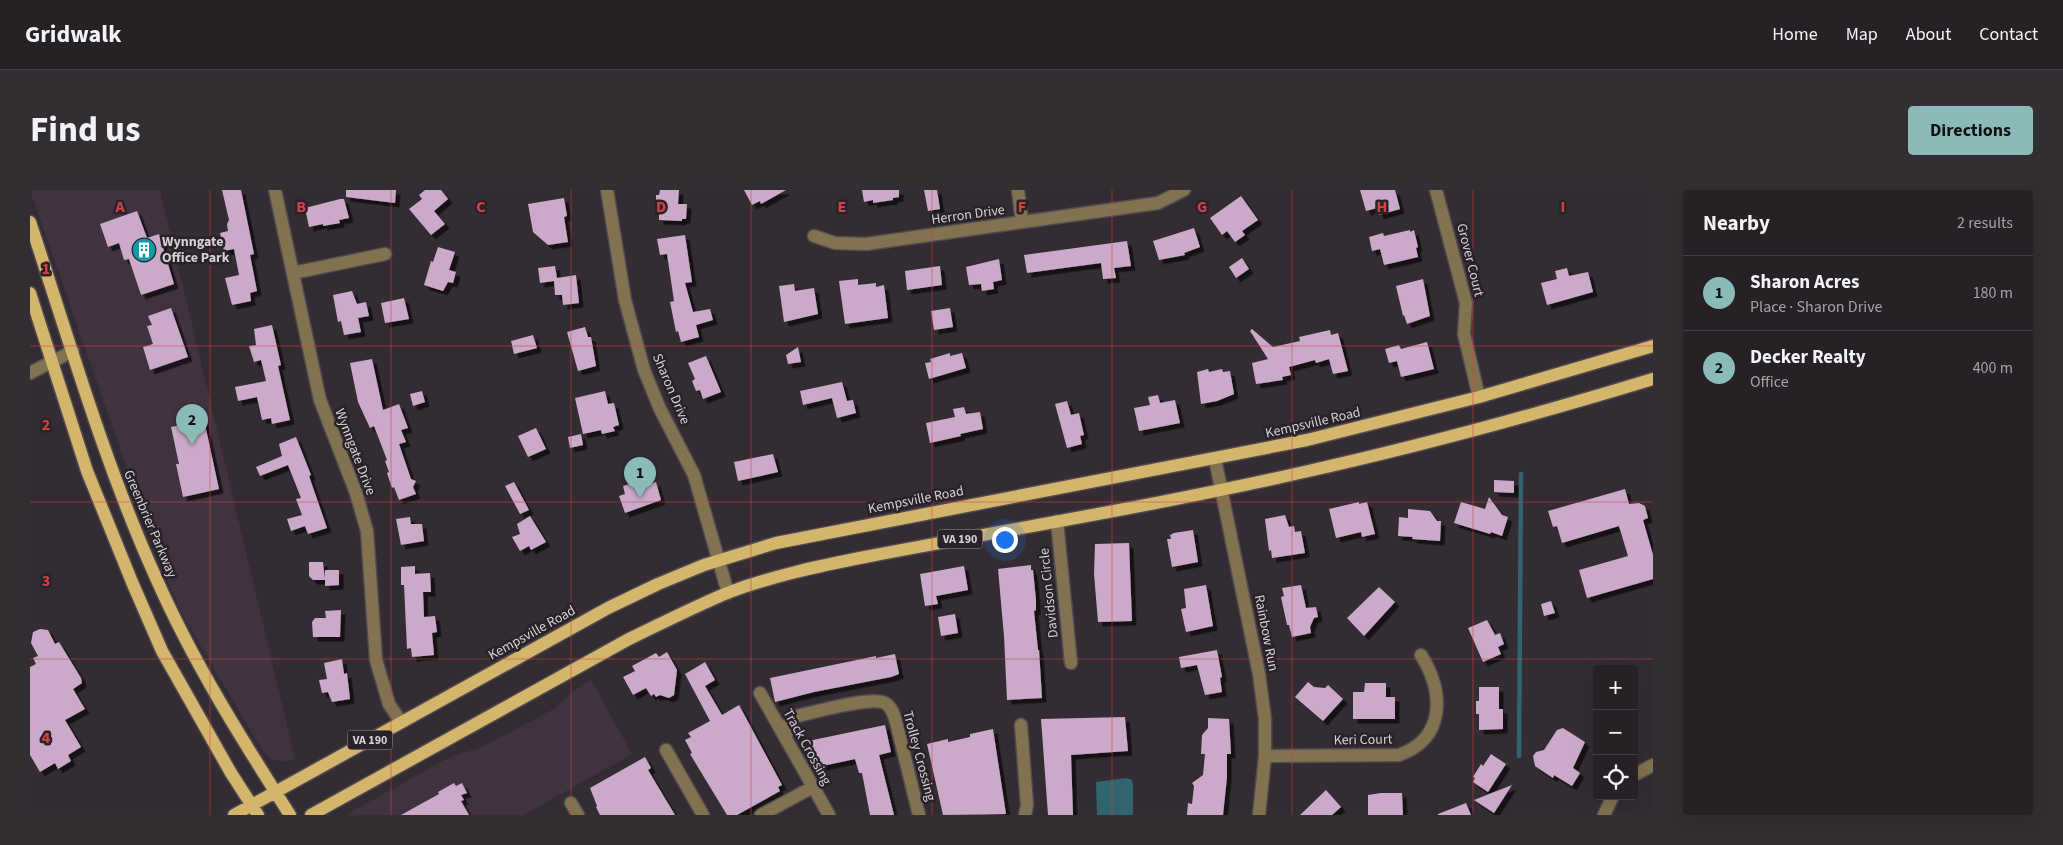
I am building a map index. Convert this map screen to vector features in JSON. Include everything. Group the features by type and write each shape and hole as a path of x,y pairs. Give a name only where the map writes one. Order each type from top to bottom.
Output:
{"main road":[{"name":"Greenbrier Parkway","path":"30,222 110,469 155,578 204,675 290,815"},
{"path":"30,293 87,471 132,582 162,651 254,810"},
{"name":"Kempsville Road","path":"234,815 254,810 275,792 608,608 658,584 718,560 799,537 1215,459 1357,428 1479,396 1653,346"},
{"name":"VA 190","path":"311,815 630,639 675,616 728,593 816,567 1221,490 1413,446 1653,379"}],"street":[{"name":"Wynngate Drive","path":"275,190 320,400 356,493 367,531 376,660 390,704 401,722"},
{"name":"Sharon Drive","path":"607,190 625,300 644,370 660,409 694,475 728,593"},
{"path":"1018,190 1022,222"},
{"name":"Herron Drive","path":"814,236 835,243 866,244 1158,203 1184,190"},
{"name":"Grover Court","path":"1436,190 1466,303 1464,334 1479,396"},
{"path":"293,273 385,254"},
{"path":"30,373 73,351"},
{"name":"Rainbow Run","path":"1215,459 1259,674 1266,756 1260,815"},
{"name":"Davidson Circle","path":"1057,521 1071,663"},
{"name":"Keri Court","path":"1266,756 1399,755 1412,750 1428,736 1436,716 1435,686 1431,671 1421,655"},
{"name":"Track Crossing","path":"760,693 828,815"},
{"name":"Trolley Crossing","path":"786,738 788,724 797,716 874,700 886,704 893,713 896,722 920,815"},
{"path":"1021,725 1027,805 1025,815"},
{"path":"666,750 703,815"},
{"path":"1638,773 1653,765"},
{"path":"761,815 813,786"},
{"path":"1604,815 1611,800"},
{"path":"572,803 578,815"}],"shaded area":[{"path":"30,190 160,190 295,759 285,762 271,759 262,750 181,612 161,566"},
{"path":"591,680 632,754 524,815 346,815 450,757 482,747 552,710 583,684"}],"water":[{"path":"1126,778 1132,780 1133,784 1133,815 1097,815 1096,782"}],"building":[{"path":"222,190 241,190 254,254 250,255 257,291 250,293 251,301 232,305 225,278 239,275 234,249 224,251 220,233 228,231 227,224 229,220"},
{"path":"346,190 396,190 395,203 346,197"},
{"path":"425,190 441,190 448,199 434,211 445,224 431,235 409,209 422,199 419,195"},
{"path":"660,190 679,190 678,204 687,204 686,219 682,219 682,221 659,220 659,211 656,211 656,195 659,195"},
{"path":"744,190 786,190 761,204 760,201 752,205"},
{"path":"862,190 899,190 899,197 893,198 893,200 873,203 873,200 864,202"},
{"path":"924,190 937,190 940,209 928,211"},
{"path":"1360,190 1395,190 1400,209 1379,215 1377,208 1366,211"},
{"path":"1241,196 1258,220 1242,231 1245,235 1235,242 1227,231 1222,235 1210,218"},
{"path":"564,198 567,216 564,217 568,242 548,245 533,232 528,204"},
{"path":"344,199 349,218 339,220 340,223 309,227 305,208"},
{"name":"Wynngate Office Park","path":"137,211 147,238 159,234 174,284 141,295 129,259 124,260 119,243 108,247 100,224"},
{"path":"1194,228 1200,247 1184,253 1185,255 1159,260 1153,241"},
{"path":"1410,230 1410,232 1414,230 1418,257 1384,265 1380,249 1372,251 1369,237 1383,233 1384,236"},
{"path":"685,235 692,282 685,283 693,312 710,309 713,320 696,325 699,337 681,342 678,331 676,332 670,302 674,301 667,254 660,255 657,239"},
{"path":"1127,241 1131,266 1114,268 1116,278 1103,279 1101,263 1027,273 1024,255"},
{"path":"438,247 455,252 449,270 456,272 453,283 448,282 443,291 424,285 431,261 433,262"},
{"path":"1242,258 1249,269 1236,278 1229,267"},
{"path":"999,259 1002,280 993,282 994,289 982,291 981,284 969,285 966,267"},
{"path":"555,266 557,278 576,275 579,303 563,305 562,295 555,295 554,281 540,283 538,268"},
{"path":"940,266 942,285 907,290 905,271"},
{"path":"1567,268 1569,276 1588,272 1593,292 1547,305 1541,283 1557,279 1555,271"},
{"path":"858,279 858,285 876,283 876,287 884,285 888,318 845,324 839,281"},
{"path":"1423,279 1430,316 1407,324 1403,316 1396,286"},
{"path":"794,284 795,291 814,288 818,314 784,322 779,286"},
{"path":"352,291 357,304 366,302 369,316 358,318 361,332 344,335 341,321 338,322 333,295"},
{"path":"404,298 409,319 385,323 381,303"},
{"path":"171,308 188,357 150,370 143,347 153,344 147,326 152,325 148,316"},
{"path":"950,308 953,327 934,330 931,311"},
{"path":"272,325 281,365 278,366 290,420 272,424 271,418 262,420 257,397 238,401 235,387 266,381 261,360 254,362 249,346 256,345 254,329"},
{"path":"585,327 588,337 591,337 596,366 578,371 567,332"},
{"path":"1252,329 1273,347 1300,341 1299,337 1330,330 1331,335 1338,333 1348,371 1333,374 1329,359 1316,363 1315,360 1289,367 1291,375 1282,377 1283,380 1256,384 1252,363 1268,359 1250,331"},
{"path":"533,335 537,348 514,354 511,341"},
{"path":"1427,342 1434,369 1401,377 1397,361 1389,363 1385,349 1399,345 1401,349"},
{"path":"798,347 801,362 788,364 786,355"},
{"path":"950,353 950,356 962,353 966,368 929,379 925,363 931,362 930,359"},
{"path":"706,356 721,392 703,399 700,390 696,391 692,381 695,379 688,363"},
{"path":"372,359 383,410 399,404 408,428 401,430 406,442 399,444 411,479 416,481 413,487 416,494 399,500 394,487 392,488 387,473 389,472 385,461 387,460 374,426 370,428 358,402 350,363"},
{"path":"1208,369 1209,372 1222,369 1223,372 1230,371 1234,394 1217,401 1201,404 1197,372"},
{"path":"842,382 847,401 853,400 856,413 837,418 832,398 803,405 800,391"},
{"path":"422,391 425,402 413,406 410,394"},
{"path":"605,391 608,404 614,403 619,425 613,427 615,431 602,434 601,430 583,434 575,398"},
{"path":"1158,395 1160,403 1175,400 1180,423 1139,431 1134,408 1150,405 1148,397"},
{"path":"1067,401 1071,415 1079,413 1084,435 1080,436 1082,444 1067,448 1055,404"},
{"path":"964,407 966,414 980,412 983,429 930,443 926,423 955,417 953,409"},
{"path":"204,420 219,489 183,497 176,464 179,464 171,427"},
{"path":"536,428 546,449 528,457 518,436"},
{"path":"581,434 583,445 570,448 568,437"},
{"path":"296,437 311,475 309,476 327,528 308,534 305,526 291,531 287,519 302,515 296,499 301,498 288,465 260,476 256,467 282,456 279,444"},
{"path":"773,454 778,472 738,481 734,462"},
{"path":"648,478 650,484 656,482 661,500 625,513 619,496 625,494 623,486"},
{"path":"1494,480 1514,481 1514,493 1494,492"},
{"path":"514,482 529,510 520,514 505,486"},
{"path":"1625,489 1629,504 1639,503 1645,506 1648,518 1643,520 1653,555 1653,579 1587,598 1579,570 1628,556 1619,526 1562,543 1557,526 1553,527 1548,511"},
{"path":"1489,497 1502,515 1508,517 1502,536 1454,523 1461,502 1485,509"},
{"path":"1359,502 1359,504 1367,502 1375,534 1362,537 1361,532 1336,538 1329,509"},
{"path":"1408,509 1430,511 1437,521 1441,521 1440,541 1398,536 1399,517 1408,518"},
{"path":"1285,515 1289,527 1294,526 1295,532 1301,531 1305,553 1272,558 1271,550 1269,551 1265,519"},
{"path":"530,516 546,542 531,550 529,546 520,551 512,537 520,534 517,524"},
{"path":"410,517 411,524 422,524 424,541 401,545 396,519"},
{"path":"1193,530 1198,562 1172,567 1167,539 1171,539 1170,535 1174,533"},
{"path":"1129,543 1132,621 1098,622 1094,574 1095,544"},
{"path":"309,562 323,562 325,580 313,580 309,576"},
{"path":"1031,565 1036,600 1036,610 1034,611 1042,698 1007,700 998,569"},
{"path":"415,566 415,574 430,573 431,592 423,592 424,617 435,616 437,632 432,633 434,655 412,657 411,648 407,649 404,585 401,585 401,567"},
{"path":"964,566 968,590 936,596 938,604 925,606 920,574"},
{"path":"325,570 339,570 339,585 325,586"},
{"path":"1206,585 1213,626 1186,632 1181,609 1186,608 1184,589"},
{"path":"1301,585 1306,608 1316,607 1318,617 1314,618 1310,627 1311,633 1292,637 1289,625 1287,625 1281,597 1284,596 1282,588"},
{"path":"1379,587 1395,602 1364,636 1347,618"},
{"path":"1551,601 1555,613 1544,616 1541,604"},
{"path":"341,610 340,637 313,637 312,622 315,618 326,618 325,611"},
{"path":"955,614 958,633 941,636 938,617"},
{"path":"1487,620 1495,635 1500,633 1504,644 1498,647 1501,654 1483,662 1468,628"},
{"path":"40,629 48,630 55,644 59,642 81,678 82,683 73,689 85,709 65,720 81,747 68,755 71,761 58,769 55,763 40,772 30,755 30,667 36,664 33,658 38,656 31,643 33,632"},
{"path":"1217,650 1222,677 1220,678 1222,692 1205,695 1197,665 1181,668 1179,657"},
{"path":"667,652 677,670 674,695 669,698 660,695 656,697 654,694 651,696 646,688 633,695 623,677 635,671 632,666 656,653 659,657"},
{"path":"895,654 899,674 775,702 770,678 876,656 876,658"},
{"path":"342,659 344,674 347,673 350,699 332,702 328,692 322,693 319,680 327,679 324,663"},
{"path":"705,662 715,680 705,686 722,715 739,705 782,785 778,787 780,791 737,815 727,815 690,754 692,753 685,740 691,737 688,733 710,721 685,674"},
{"path":"1308,682 1314,687 1325,688 1328,685 1343,699 1323,721 1295,697"},
{"path":"1365,683 1386,683 1386,697 1395,697 1395,719 1353,719 1353,692 1364,692"},
{"path":"1479,687 1499,687 1499,709 1503,709 1503,729 1479,730 1479,714 1476,714 1476,701 1479,701"},
{"path":"1125,717 1128,751 1071,755 1073,815 1048,815 1041,719"},
{"path":"1208,718 1229,719 1231,754 1227,754 1227,777 1223,815 1187,815 1188,803 1192,804 1194,786 1192,783 1203,775 1205,754 1201,754 1202,735 1208,728"},
{"path":"885,725 891,752 879,755 894,815 870,815 862,773 859,773 855,759 813,768 808,741"},
{"path":"1563,728 1585,742 1573,768 1580,773 1572,786 1554,775 1553,778 1535,766 1533,756 1536,752 1544,750 1557,730"},
{"path":"993,729 1006,814 943,815 927,744 948,739 948,742 970,737 970,734"},
{"path":"1491,754 1506,764 1488,792 1473,782 1475,778 1473,777 1481,764 1483,766"},
{"path":"645,757 651,768 648,770 675,815 600,815 590,788"},
{"path":"454,783 456,786 462,783 467,793 461,795 464,800 461,801 469,815 401,815 439,794 438,792"},
{"path":"1512,785 1494,813 1474,800"},
{"path":"1326,790 1341,807 1332,815 1300,815"},
{"path":"1402,793 1403,815 1368,815 1368,795"},
{"path":"1466,803 1471,815 1438,815 1438,814"}],"waterway":[{"path":"1519,756 1521,474"}],"place":[{"name":"Wynngate Office Park","path":"144,250"},
{"name":"Decker Realty","path":"192,445"},
{"name":"Sharon Acres","path":"640,498"}]}
